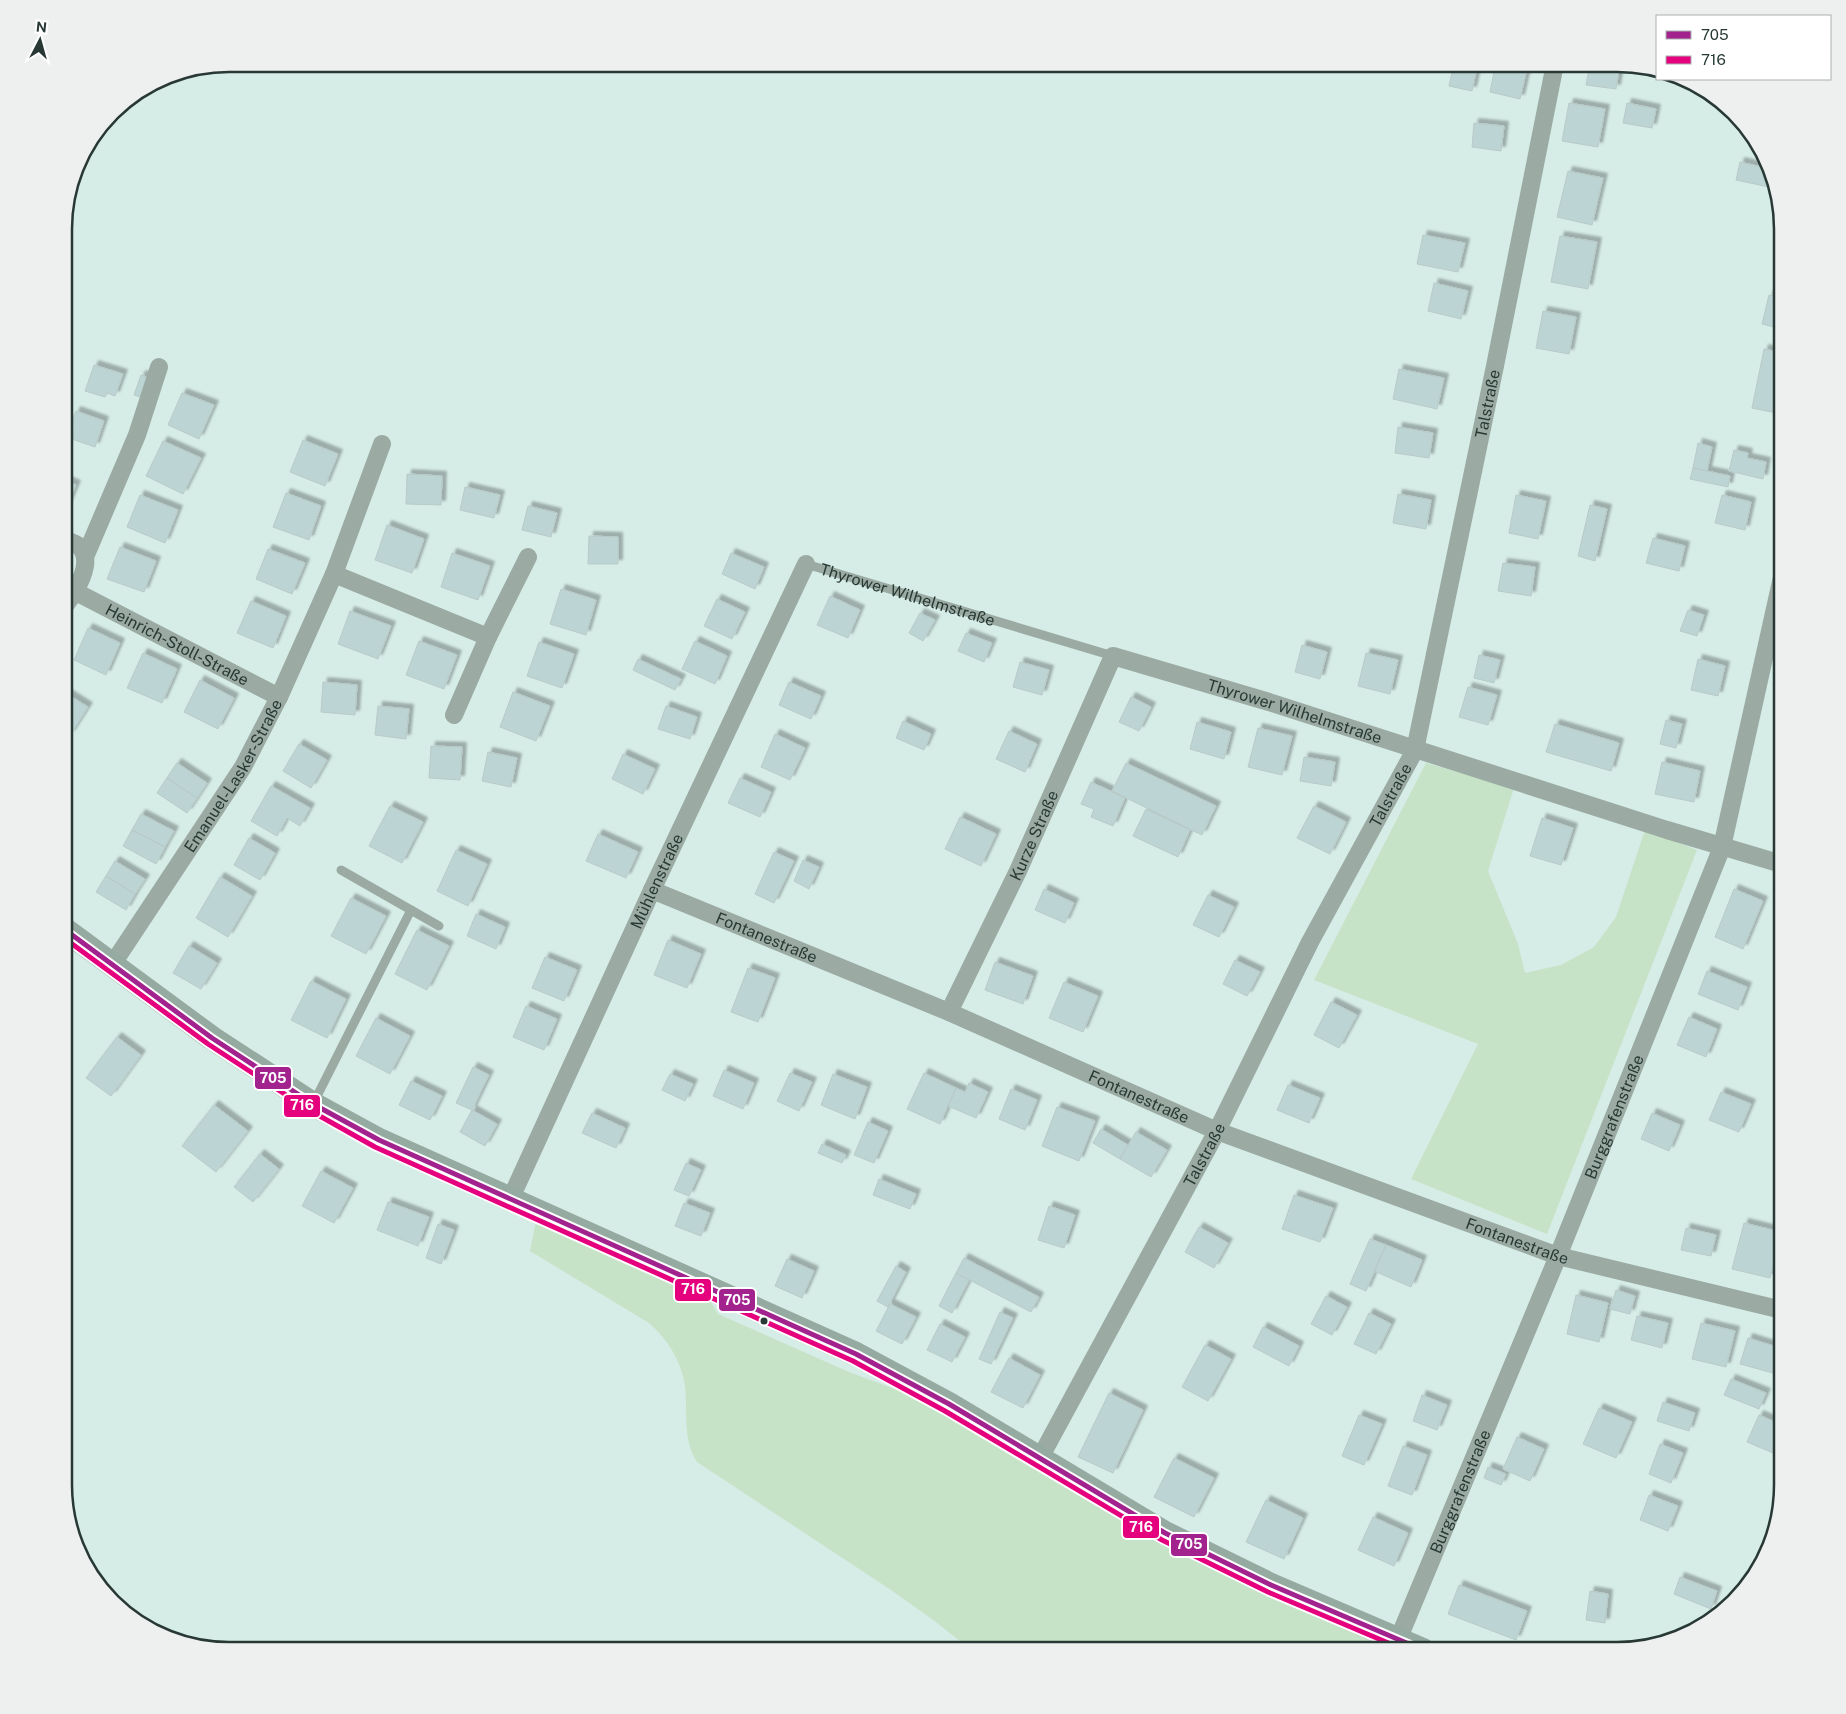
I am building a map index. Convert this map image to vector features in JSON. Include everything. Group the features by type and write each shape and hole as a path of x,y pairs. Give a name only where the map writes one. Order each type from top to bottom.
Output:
{"main road":[{"path":"73,937 212,1038 313,1104 379,1140 856,1354 949,1404 1165,1533 1272,1585 1403,1642"}],"street":[{"name":"Talstraße","path":"1040,1458 1217,1131 1310,942 1415,750 1497,356 1553,72"},
{"path":"73,596 84,572 85,557 137,435 159,367"},
{"name":"Emanuel-Lasker-Straße","path":"112,966 243,768 278,697 334,574 382,444"},
{"path":"73,543 79,546 85,557"},
{"path":"454,715 488,637 528,557"},
{"name":"Mühlenstraße","path":"510,1200 652,890 806,564"},
{"path":"334,574 488,637"},
{"name":"Heinrich-Stoll-Straße","path":"76,592 278,697"},
{"name":"Burggrafenstraße","path":"1398,1640 1558,1256 1722,847 1773,616"},
{"name":"Thyrower Wilhelmstraße","path":"1113,656 1269,702 1415,750 1774,862"},
{"name":"Kurze Straße","path":"949,1012 1018,871 1113,656"},
{"name":"Fontanestraße","path":"652,890 949,1012 1217,1131 1558,1256 1774,1308"}],"lane":[{"name":"Thyrower Wilhelmstraße","path":"806,564 1113,656"},
{"path":"341,870 439,926"},
{"path":"313,1104 411,910"}],"green space":[{"path":"1426,763 1514,788 1488,871 1518,944 1525,973 1561,965 1594,947 1616,917 1645,830 1697,850 1547,1234 1411,1179 1478,1044 1314,980"},
{"path":"536,1221 709,1299 718,1314 849,1372 911,1395 1385,1642 961,1642 891,1590 697,1462 692,1453 687,1434 686,1396 683,1377 673,1351 662,1336 649,1323 530,1251"}],"building":[{"path":"1452,72 1476,72 1472,91 1449,86"},
{"path":"1494,72 1526,73 1520,99 1490,92"},
{"path":"1588,72 1619,72 1616,89 1586,85"},
{"path":"1569,103 1605,109 1598,147 1562,141"},
{"path":"1627,103 1656,109 1652,128 1623,123"},
{"path":"1474,123 1504,126 1501,151 1472,147"},
{"path":"1740,162 1761,167 1767,187 1736,180"},
{"path":"1568,171 1603,178 1592,225 1557,217"},
{"path":"1423,235 1465,243 1458,272 1417,264"},
{"path":"1560,236 1597,242 1588,289 1551,282"},
{"path":"1434,283 1468,291 1461,319 1428,311"},
{"path":"1769,295 1773,296 1773,327 1762,324"},
{"path":"1543,311 1576,317 1569,354 1536,348"},
{"path":"1764,349 1773,351 1773,412 1752,408"},
{"path":"94,365 123,374 115,396 107,393 105,397 85,391"},
{"path":"1399,369 1444,378 1437,409 1393,399"},
{"path":"141,375 150,378 143,398 134,395"},
{"path":"182,393 214,405 199,439 168,425"},
{"path":"76,411 104,421 95,447 73,439 73,419"},
{"path":"1398,427 1433,433 1429,458 1395,453"},
{"path":"303,440 338,454 325,486 290,472"},
{"path":"163,441 201,458 183,494 146,476"},
{"path":"1698,443 1712,447 1707,471 1693,468"},
{"path":"1734,450 1748,453 1747,458 1766,462 1763,479 1729,471"},
{"path":"1693,468 1730,476 1728,487 1690,479"},
{"path":"407,474 442,476 441,505 406,504"},
{"path":"465,487 500,495 494,518 460,510"},
{"path":"286,493 321,506 309,540 273,527"},
{"path":"1398,494 1431,500 1426,529 1393,523"},
{"path":"140,495 178,510 165,543 127,527"},
{"path":"1516,495 1546,501 1538,539 1509,533"},
{"path":"1722,495 1751,502 1745,530 1715,523"},
{"path":"1590,505 1607,509 1595,561 1578,556"},
{"path":"528,506 557,513 551,537 522,530"},
{"path":"387,525 424,539 412,573 375,560"},
{"path":"589,536 618,537 618,564 588,564"},
{"path":"1653,538 1685,546 1679,571 1646,563"},
{"path":"120,547 156,561 144,592 107,579"},
{"path":"268,549 305,563 292,594 256,579"},
{"path":"452,553 490,566 478,600 441,587"},
{"path":"731,553 764,567 755,589 722,574"},
{"path":"1503,563 1535,567 1531,596 1498,591"},
{"path":"561,589 596,600 586,635 550,624"},
{"path":"830,596 860,610 848,638 817,625"},
{"path":"717,599 745,612 732,639 704,626"},
{"path":"251,601 286,616 273,648 237,633"},
{"path":"1688,610 1704,615 1697,636 1680,631"},
{"path":"350,611 391,626 378,659 338,644"},
{"path":"920,613 935,620 923,641 909,633"},
{"path":"88,628 120,643 106,675 74,660"},
{"path":"966,633 992,643 984,662 958,651"},
{"path":"419,641 457,655 444,689 406,675"},
{"path":"695,641 727,656 715,684 682,669"},
{"path":"539,642 574,654 562,688 527,676"},
{"path":"1302,645 1327,652 1320,679 1295,672"},
{"path":"143,653 177,669 162,703 127,688"},
{"path":"1366,653 1398,660 1390,694 1358,686"},
{"path":"1479,655 1500,660 1494,683 1474,678"},
{"path":"638,659 681,679 675,690 633,670"},
{"path":"1698,659 1725,666 1718,696 1691,690"},
{"path":"1020,662 1049,670 1042,695 1013,687"},
{"path":"200,680 234,698 218,729 184,712"},
{"path":"323,682 357,685 355,715 321,712"},
{"path":"789,682 821,696 811,719 779,705"},
{"path":"1468,687 1497,695 1488,725 1459,717"},
{"path":"513,692 550,706 536,741 500,727"},
{"path":"1131,697 1151,707 1139,731 1119,722"},
{"path":"73,698 88,707 73,730"},
{"path":"378,706 409,709 406,739 375,735"},
{"path":"666,706 697,717 690,739 658,729"},
{"path":"1666,720 1682,724 1676,748 1660,744"},
{"path":"903,721 931,734 924,750 896,738"},
{"path":"1197,722 1231,732 1224,759 1190,749"},
{"path":"1555,724 1619,743 1611,771 1546,752"},
{"path":"1258,728 1292,736 1282,775 1248,767"},
{"path":"1009,731 1037,744 1025,772 996,759"},
{"path":"775,734 805,748 790,780 761,767"},
{"path":"299,744 327,760 311,788 283,771"},
{"path":"431,746 462,747 460,780 429,778"},
{"path":"488,752 517,758 511,787 482,781"},
{"path":"623,754 655,769 643,794 612,779"},
{"path":"1304,757 1335,762 1331,786 1300,781"},
{"path":"1662,762 1700,771 1694,802 1655,794"},
{"path":"177,763 207,783 197,798 167,778"},
{"path":"1126,763 1216,806 1202,835 1112,791"},
{"path":"167,778 197,798 187,813 157,793"},
{"path":"740,778 771,792 760,817 728,803"},
{"path":"1091,782 1125,798 1113,826 1091,817 1094,809 1081,804"},
{"path":"271,786 310,808 300,826 287,818 277,836 251,821"},
{"path":"390,806 423,822 402,863 369,846"},
{"path":"1314,806 1346,822 1330,854 1297,838"},
{"path":"1146,809 1190,830 1178,857 1133,836"},
{"path":"141,814 174,831 165,847 132,830"},
{"path":"960,817 996,834 981,866 945,849"},
{"path":"1542,818 1573,828 1561,865 1530,856"},
{"path":"132,830 165,847 156,864 123,846"},
{"path":"598,834 638,852 626,878 586,861"},
{"path":"249,838 275,853 260,880 234,865"},
{"path":"456,850 487,864 468,906 437,891"},
{"path":"774,852 794,861 774,903 755,894"},
{"path":"803,860 819,867 809,889 794,881"},
{"path":"115,861 145,879 135,894 106,876"},
{"path":"106,876 135,894 126,910 96,892"},
{"path":"220,877 252,896 228,937 196,918"},
{"path":"1044,889 1074,903 1065,923 1035,910"},
{"path":"1734,889 1763,901 1743,949 1715,937"},
{"path":"1208,895 1234,907 1219,937 1193,925"},
{"path":"351,898 386,916 366,954 331,936"},
{"path":"476,914 505,927 496,949 467,936"},
{"path":"417,930 449,946 427,990 395,974"},
{"path":"668,940 701,954 687,988 654,975"},
{"path":"189,946 217,963 201,989 173,973"},
{"path":"545,957 577,970 564,1001 532,988"},
{"path":"1235,960 1260,972 1247,996 1223,984"},
{"path":"995,962 1033,976 1023,1004 985,990"},
{"path":"748,968 775,978 758,1022 731,1012"},
{"path":"1707,971 1747,987 1738,1010 1698,994"},
{"path":"311,981 346,999 327,1038 291,1020"},
{"path":"1064,982 1098,996 1083,1032 1049,1018"},
{"path":"1331,1002 1357,1015 1339,1048 1314,1035"},
{"path":"526,1006 557,1019 544,1050 513,1037"},
{"path":"1689,1017 1717,1029 1706,1057 1677,1045"},
{"path":"376,1018 410,1036 390,1074 356,1056"},
{"path":"117,1037 141,1055 111,1096 86,1078"},
{"path":"473,1067 489,1075 472,1110 456,1103"},
{"path":"724,1070 754,1083 743,1109 713,1096"},
{"path":"790,1073 812,1082 799,1111 777,1101"},
{"path":"924,1073 956,1088 940,1124 907,1109"},
{"path":"670,1074 693,1084 685,1101 662,1090"},
{"path":"833,1074 867,1087 855,1119 821,1105"},
{"path":"411,1081 442,1096 430,1120 399,1105"},
{"path":"969,1083 988,1092 976,1118 948,1106 956,1088 965,1092"},
{"path":"1288,1085 1320,1098 1309,1123 1277,1110"},
{"path":"1011,1089 1037,1100 1025,1130 999,1119"},
{"path":"1721,1092 1751,1104 1739,1132 1709,1120"},
{"path":"214,1105 248,1131 216,1172 182,1146"},
{"path":"1057,1107 1095,1121 1079,1161 1042,1146"},
{"path":"472,1110 497,1124 485,1146 460,1132"},
{"path":"592,1113 625,1128 616,1148 582,1133"},
{"path":"1652,1113 1680,1125 1669,1151 1641,1139"},
{"path":"868,1122 888,1131 874,1163 854,1155"},
{"path":"1101,1129 1128,1145 1120,1159 1093,1143"},
{"path":"1136,1132 1167,1150 1151,1177 1120,1159"},
{"path":"822,1144 846,1155 842,1163 818,1153"},
{"path":"260,1154 279,1169 253,1202 234,1187"},
{"path":"686,1163 701,1170 689,1196 674,1190"},
{"path":"321,1171 353,1188 334,1223 302,1206"},
{"path":"879,1179 916,1194 910,1209 873,1195"},
{"path":"1294,1195 1333,1208 1320,1242 1282,1229"},
{"path":"388,1202 429,1217 418,1246 377,1230"},
{"path":"684,1203 710,1213 701,1236 675,1226"},
{"path":"1049,1206 1075,1215 1064,1248 1038,1240"},
{"path":"1744,1223 1774,1230 1774,1262 1770,1278 1732,1269"},
{"path":"438,1224 454,1230 441,1264 426,1258"},
{"path":"1199,1227 1228,1243 1214,1268 1185,1252"},
{"path":"1686,1228 1716,1235 1711,1256 1681,1250"},
{"path":"1370,1239 1386,1245 1366,1291 1350,1284"},
{"path":"1386,1245 1422,1260 1411,1287 1374,1271"},
{"path":"964,1258 1039,1297 1031,1312 956,1273"},
{"path":"787,1259 814,1271 802,1298 775,1286"},
{"path":"896,1266 906,1272 888,1307 877,1301"},
{"path":"956,1273 969,1280 952,1313 939,1306"},
{"path":"1616,1290 1635,1296 1630,1314 1610,1309"},
{"path":"1576,1295 1608,1303 1599,1342 1567,1334"},
{"path":"1326,1296 1347,1307 1332,1335 1311,1324"},
{"path":"890,1304 916,1317 902,1344 876,1331"},
{"path":"1000,1312 1013,1318 991,1364 979,1359"},
{"path":"1369,1313 1391,1324 1376,1354 1354,1344"},
{"path":"1637,1316 1668,1323 1662,1348 1631,1340"},
{"path":"1701,1323 1735,1331 1726,1367 1692,1359"},
{"path":"940,1324 965,1337 952,1362 927,1350"},
{"path":"1263,1327 1299,1346 1289,1366 1253,1347"},
{"path":"1748,1338 1774,1346 1773,1373 1740,1364"},
{"path":"1205,1345 1231,1359 1208,1401 1182,1387"},
{"path":"1009,1358 1040,1375 1023,1408 991,1392"},
{"path":"1731,1379 1766,1393 1759,1409 1724,1395"},
{"path":"1109,1393 1143,1410 1113,1473 1078,1457"},
{"path":"1422,1395 1447,1405 1437,1430 1413,1421"},
{"path":"1663,1402 1695,1413 1689,1431 1657,1421"},
{"path":"1599,1408 1632,1422 1616,1458 1583,1444"},
{"path":"1359,1415 1382,1424 1364,1465 1342,1456"},
{"path":"1759,1415 1774,1421 1773,1453 1747,1442"},
{"path":"1517,1437 1544,1449 1530,1481 1503,1469"},
{"path":"1660,1444 1683,1453 1671,1483 1649,1474"},
{"path":"1403,1446 1427,1455 1412,1495 1388,1486"},
{"path":"1174,1458 1214,1478 1194,1517 1154,1497"},
{"path":"1488,1467 1506,1474 1501,1485 1484,1478"},
{"path":"1649,1495 1678,1506 1668,1531 1640,1520"},
{"path":"1266,1500 1303,1518 1284,1559 1246,1542"},
{"path":"1373,1517 1408,1533 1394,1566 1358,1550"},
{"path":"1680,1577 1717,1591 1711,1609 1674,1594"},
{"path":"1459,1585 1527,1611 1516,1640 1448,1614"},
{"path":"1590,1591 1608,1594 1605,1623 1586,1620"}],"transit line":[{"name":"705","path":"73,936 212,1038 313,1104 379,1140 856,1354 949,1404 1165,1533 1271,1585 1404,1642"},
{"name":"716","path":"73,945 208,1044 309,1110 375,1147 853,1361 945,1411 1162,1540 1268,1592 1386,1642"}]}
